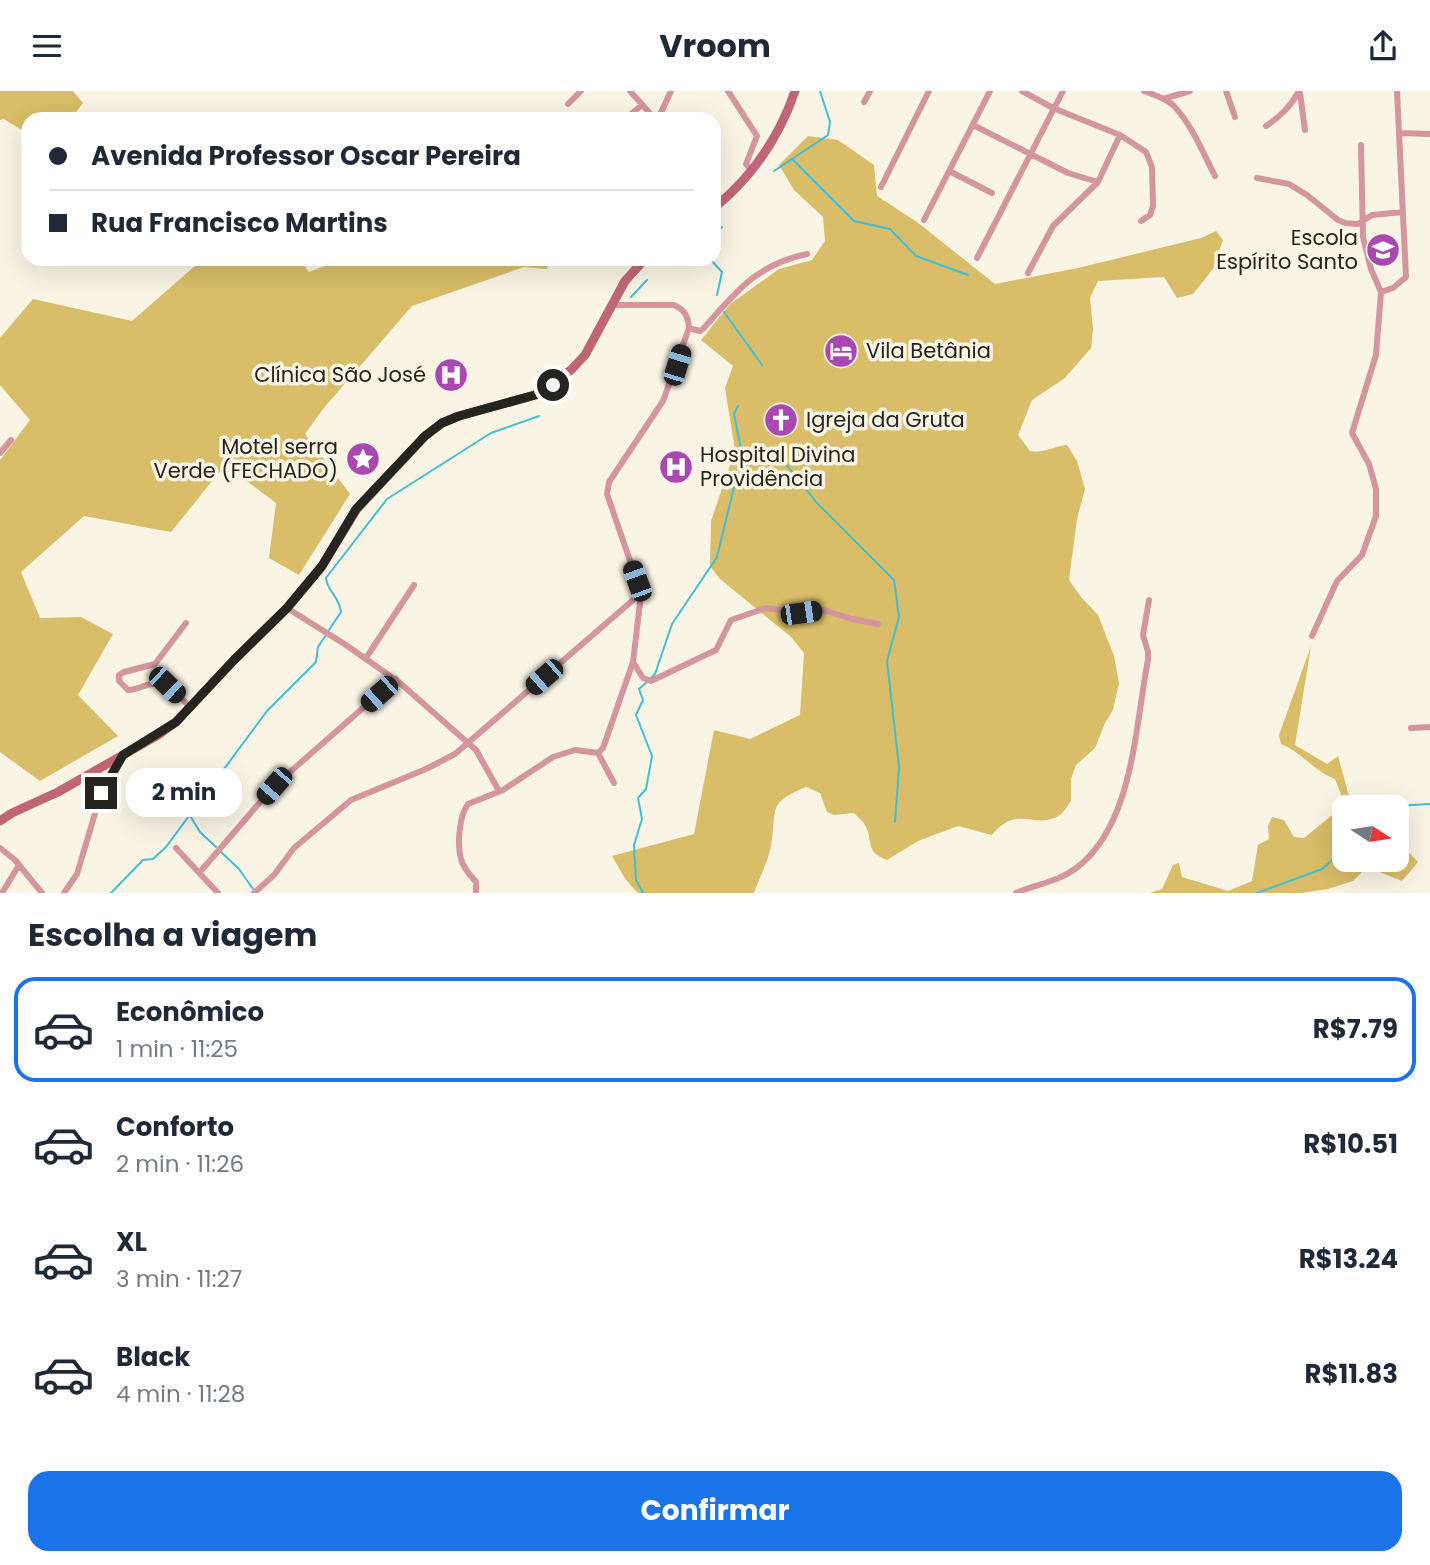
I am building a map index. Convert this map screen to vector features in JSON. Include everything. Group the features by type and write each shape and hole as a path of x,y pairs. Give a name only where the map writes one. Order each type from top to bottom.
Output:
{"main road":[{"path":"721,202 739,187 780,130 795,91"},
{"path":"0,821 58,792 176,722 287,608 322,566 356,509 425,436 450,419 535,395 572,370 585,355 625,281 639,266"}],"street":[{"path":"568,104 581,91"},
{"path":"630,91 649,112"},
{"path":"660,112 671,91"},
{"path":"728,91 757,136 746,164 752,171"},
{"path":"864,102 870,91"},
{"path":"881,187 929,91"},
{"path":"924,221 990,91"},
{"path":"1021,91 1120,135 1146,152 1152,167 1153,206 1150,215 1141,221"},
{"path":"977,258 1063,91"},
{"path":"1143,91 1174,106 1215,176"},
{"path":"1163,99 1190,91"},
{"path":"1226,91 1235,117"},
{"path":"1266,126 1281,116 1299,91"},
{"path":"1299,91 1305,130"},
{"path":"1381,292 1392,288 1406,277 1397,91"},
{"path":"634,112 642,105"},
{"path":"973,125 1068,173 1098,182"},
{"path":"1399,133 1430,134"},
{"path":"1028,273 1053,226 1098,182 1120,135"},
{"path":"1312,636 1337,581 1362,555 1376,516 1376,489 1369,464 1352,433 1376,355 1381,292 1371,269 1363,237 1361,145"},
{"path":"949,171 992,193"},
{"path":"1257,178 1289,184 1338,221 1353,225 1372,215 1403,212"},
{"path":"689,328 700,331 704,329 753,277 783,259 807,254"},
{"path":"598,753 603,748 633,661 640,594 607,494 609,482 663,401 689,328 688,317 682,308 674,305 612,305"},
{"path":"0,453 11,440"},
{"path":"366,658 414,586"},
{"path":"254,893 274,875 294,848 351,800 455,754 640,594"},
{"path":"1016,893 1044,885 1077,867 1104,838 1125,791 1148,652 1143,635 1149,600"},
{"path":"287,608 396,679 476,750 499,791"},
{"path":"633,661 643,678 651,681 716,650 731,620 765,608 801,613 823,610 878,624"},
{"path":"186,623 155,664 124,672 119,675 119,681 128,690 159,683 167,685 191,708"},
{"path":"200,871 274,786 396,679"},
{"path":"1411,727 1430,727"},
{"path":"476,893 476,882 466,871 461,859 462,821 468,804 499,791 553,757 575,750 598,753"},
{"path":"598,753 614,783"},
{"path":"64,893 78,874 102,790 123,755"},
{"path":"0,848 19,865 42,893"},
{"path":"176,848 218,893"},
{"path":"2,893 19,865"}],"shaded area":[{"path":"0,91 73,91 83,103 76,112 21,112 21,130 4,119 0,120"},
{"path":"808,136 838,140 874,165 877,196 917,222 995,284 1078,268 1201,238 1216,231 1223,240 1213,269 1193,294 1177,298 1164,277 1098,281 1090,298 1093,329 1091,348 1065,378 1032,400 1018,435 1030,451 1067,445 1077,461 1085,489 1077,519 1069,580 1098,615 1114,656 1119,683 1113,710 1095,748 1076,765 1071,779 1071,801 1063,812 1051,819 1010,821 992,835 958,826 918,841 887,860 875,853 865,825 854,813 834,815 827,812 820,793 806,787 784,798 776,809 770,852 754,893 638,893 626,880 612,856 694,834 714,730 750,739 800,715 804,653 791,637 720,579 710,566 711,521 735,450 725,388 733,366 701,340 730,304 779,269 812,260 825,241 823,217 794,190 779,165"},
{"path":"195,266 304,266 309,272 325,266 548,266 547,269 524,267 412,306 323,409 305,434 350,494 299,575 269,558 276,503 225,465 171,532 84,516 21,572 40,618 81,617 113,634 78,695 118,736 40,781 0,752 0,460 30,420 0,385 0,338 33,299 132,321"},
{"path":"1311,646 1295,745 1327,764 1338,756 1349,795 1341,795 1335,779 1281,744 1279,735"},
{"path":"1332,815 1332,872 1362,872 1353,881 1328,889 1301,893 1150,893 1162,889 1173,865 1179,863 1182,877 1228,891 1252,881 1258,845 1269,839 1268,826 1272,817 1284,820 1294,837 1304,838"},
{"path":"1409,853 1418,862 1402,881 1380,872 1409,872"}],"waterway":[{"path":"774,171 828,135 830,122 820,91"},
{"path":"793,160 854,221 890,229 916,256 968,275"},
{"path":"716,266 722,272 717,295"},
{"path":"631,297 647,280"},
{"path":"724,312 762,365"},
{"path":"651,678 655,674 672,624 717,557 742,454 734,414 738,406"},
{"path":"329,630 341,612 326,578 387,499 491,433 539,416"},
{"path":"785,463 817,503 894,580 899,617 887,661 899,767 895,822"},
{"path":"111,893 143,860 153,859 166,847 267,711 316,662 318,647 326,635"},
{"path":"643,893 636,880 634,845 642,819 638,798 646,789 652,756 636,715 643,700 639,689 647,682"},
{"path":"1409,805 1430,804"},
{"path":"189,814 200,832 216,847"},
{"path":"220,851 239,869 253,889"},
{"path":"1257,893 1322,869 1332,861"}],"place":[{"name":"Escola Espírito Santo","path":"1383,250"},
{"name":"Vila Betânia","path":"841,351"},
{"name":"Clínica São José","path":"451,375"},
{"name":"Igreja da Gruta","path":"781,420"},
{"name":"Motel serra Verde (FECHADO)","path":"363,459"},
{"name":"Hospital Divina Providência","path":"676,467"}],"route":[{"path":"101,793 123,755 176,722 287,608 322,566 356,509 425,436 442,423 459,416 535,395 553,385"}]}
